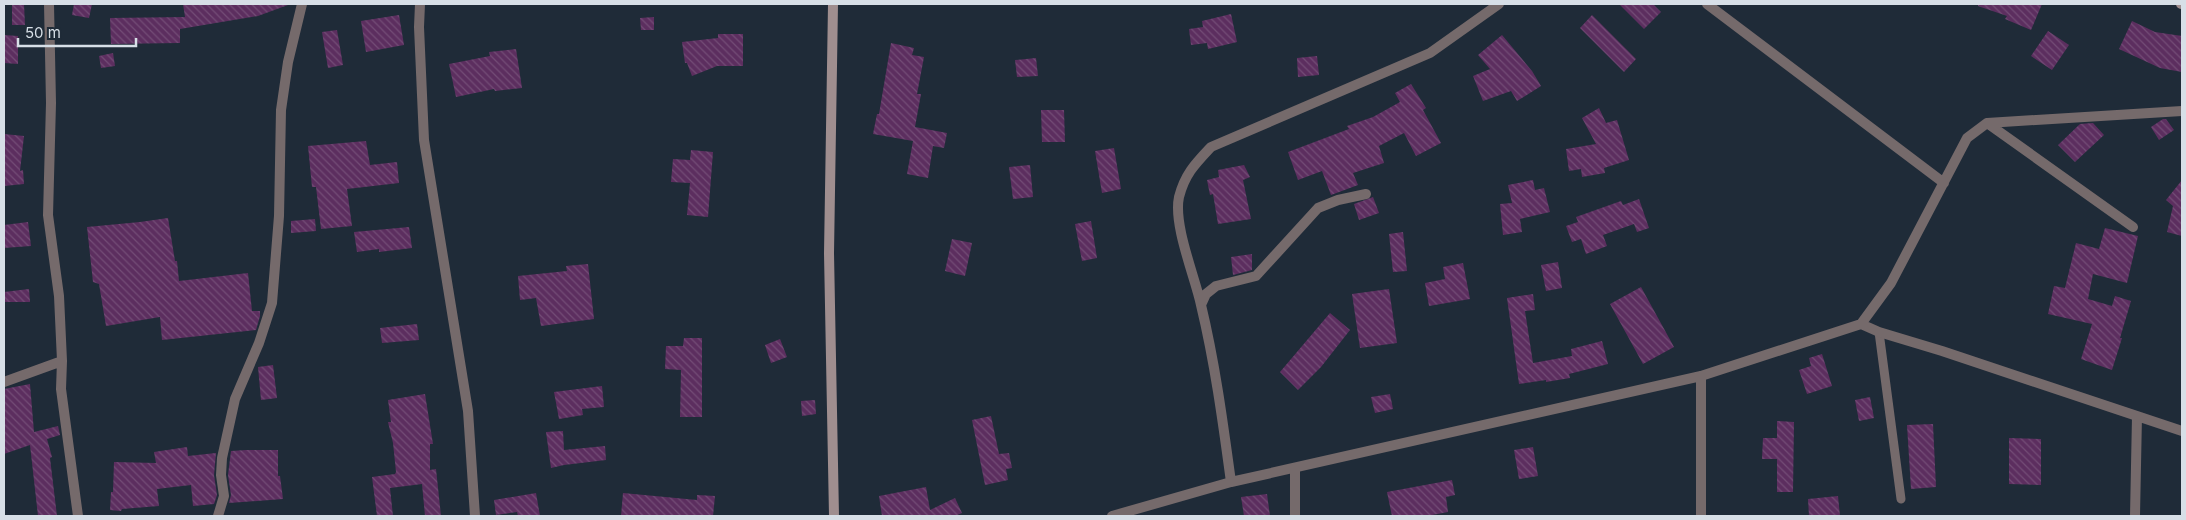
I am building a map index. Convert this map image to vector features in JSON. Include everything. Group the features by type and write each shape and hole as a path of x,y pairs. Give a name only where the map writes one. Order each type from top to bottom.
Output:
{"street":[{"path":"49,4 51,103 48,215 59,296 62,362 61,389 78,516"},
{"path":"218,516 224,496 221,475 222,458 233,407 259,343 272,303 279,216 281,110 288,62 302,4"},
{"path":"420,4 419,27 424,140 468,411 475,516"},
{"path":"833,4 829,253 834,516"},
{"path":"1232,482 1222,412 1201,305 1182,234 1179,199 1188,172 1211,147 1430,53 1499,4"},
{"path":"1707,4 1944,183"},
{"path":"1112,516 1232,482 1701,376 1861,324 1891,283 1967,138 1988,123 2182,111"},
{"path":"1988,123 2133,227"},
{"path":"1201,305 1206,294 1216,286 1256,276 1274,259 1318,208 1338,200 1366,194"},
{"path":"1861,324 1879,332 2182,432"},
{"path":"4,382 62,362"},
{"path":"1701,376 1702,516"},
{"path":"2135,516 2137,416"},
{"path":"1295,468 1295,516"}],"lane":[{"path":"1879,332 1901,499"}],"building":[{"path":"12,4 24,4 25,25 12,25"},
{"path":"74,4 92,4 89,18 72,15"},
{"path":"183,4 288,5 258,16 180,29 180,43 111,44 110,18 185,17"},
{"path":"1619,4 1653,4 1661,12 1644,29"},
{"path":"1978,4 2042,4 2031,30 2005,19 2007,16 1978,6"},
{"path":"1231,14 1237,42 1208,49 1207,43 1191,45 1189,29 1203,27 1202,21"},
{"path":"399,15 404,45 366,52 361,21"},
{"path":"1592,15 1636,59 1624,72 1580,28"},
{"path":"654,17 654,30 641,30 640,18"},
{"path":"2132,21 2155,32 2182,36 2182,72 2160,68 2119,49"},
{"path":"337,30 343,65 328,68 322,32"},
{"path":"2048,31 2069,45 2052,70 2031,56"},
{"path":"718,34 743,34 743,66 717,66 692,76 687,63 685,63 682,42 718,38"},
{"path":"4,35 18,36 18,64 4,63"},
{"path":"1502,35 1532,71 1541,86 1517,101 1511,91 1483,101 1473,76 1490,69 1478,55"},
{"path":"891,43 914,48 912,55 924,57 917,94 921,94 915,127 947,133 944,148 933,146 928,178 907,174 913,141 873,134 877,114 879,114"},
{"path":"516,49 522,88 495,91 494,89 456,97 449,64 490,56 489,52"},
{"path":"113,53 115,66 101,68 99,56"},
{"path":"1317,56 1319,75 1298,77 1297,58"},
{"path":"1036,58 1038,76 1017,77 1015,60"},
{"path":"1411,84 1426,108 1423,110 1441,143 1416,156 1404,133 1379,146 1384,163 1353,173 1358,185 1331,195 1322,171 1298,180 1288,152 1349,129 1347,126 1373,117 1400,102 1395,93"},
{"path":"1599,108 1606,123 1617,120 1629,160 1604,168 1605,173 1582,177 1581,169 1569,171 1566,149 1596,144 1582,118"},
{"path":"1041,110 1064,110 1065,142 1042,142"},
{"path":"2166,119 2174,130 2159,140 2151,127"},
{"path":"2093,123 2104,135 2075,162 2058,145 2080,124"},
{"path":"4,134 24,136 20,171 23,170 24,184 4,186"},
{"path":"366,141 370,165 397,162 399,183 347,189 352,226 321,229 316,187 312,187 308,146"},
{"path":"1114,148 1121,189 1102,193 1095,151"},
{"path":"691,150 713,152 708,217 687,215 690,183 671,182 673,159 690,160"},
{"path":"1030,165 1033,197 1013,199 1009,167"},
{"path":"1244,165 1250,177 1243,180 1251,219 1218,224 1213,194 1210,195 1207,180 1219,177 1218,170"},
{"path":"1533,180 1535,190 1544,188 1550,212 1520,219 1522,232 1503,235 1500,204 1512,203 1508,185"},
{"path":"2182,180 2182,236 2167,232 2173,206 2166,200"},
{"path":"1373,197 1379,213 1359,220 1354,204"},
{"path":"1639,199 1649,228 1637,232 1634,224 1603,235 1607,246 1586,254 1581,239 1572,242 1566,226 1578,222 1576,217 1621,201 1623,205"},
{"path":"168,218 179,281 248,273 252,311 260,311 256,330 162,340 160,317 106,326 99,284 93,282 87,227"},
{"path":"315,219 316,231 291,233 291,221"},
{"path":"1091,221 1097,258 1082,261 1075,224"},
{"path":"28,222 31,246 4,248 4,225"},
{"path":"409,227 412,248 379,252 379,249 357,252 354,232"},
{"path":"2105,228 2138,236 2127,283 2093,274 2088,299 2112,306 2115,296 2131,301 2112,370 2081,359 2092,324 2048,314 2054,286 2065,288 2076,243 2099,249"},
{"path":"1403,232 1407,271 1393,272 1389,234"},
{"path":"952,239 972,243 965,276 945,271"},
{"path":"1252,254 1252,270 1233,275 1231,257"},
{"path":"1558,262 1562,288 1546,291 1541,265"},
{"path":"1463,263 1470,299 1429,306 1425,283 1445,279 1443,267"},
{"path":"588,264 594,319 541,326 536,298 520,300 518,276 567,271 566,266"},
{"path":"1641,287 1674,347 1643,364 1610,304"},
{"path":"29,289 30,302 4,302 4,292"},
{"path":"1389,289 1397,343 1360,348 1352,294"},
{"path":"1533,294 1535,310 1525,311 1533,363 1572,356 1571,349 1602,341 1608,364 1569,374 1570,378 1519,384 1507,298"},
{"path":"1330,313 1350,330 1321,367 1298,390 1280,372"},
{"path":"417,324 419,340 382,343 380,328"},
{"path":"684,338 702,338 702,417 680,417 681,370 665,369 666,346 683,346"},
{"path":"780,339 787,357 771,363 765,345"},
{"path":"1822,354 1832,386 1807,394 1799,370 1811,366 1809,358"},
{"path":"273,365 277,398 261,400 258,367"},
{"path":"30,384 34,432 58,426 60,435 47,439 52,457 50,458 57,516 38,516 30,445 4,454 4,389"},
{"path":"602,386 604,407 582,409 583,415 559,419 554,392"},
{"path":"425,394 433,444 430,444 430,470 436,469 441,516 425,516 422,484 390,488 393,516 377,516 372,477 395,474 396,472 393,443 388,422 391,422 388,400"},
{"path":"1390,394 1393,409 1375,413 1371,397"},
{"path":"1870,397 1874,418 1859,421 1855,400"},
{"path":"815,400 816,414 802,416 801,401"},
{"path":"991,416 999,454 1009,453 1012,468 1006,469 1008,480 985,485 972,420"},
{"path":"1777,421 1794,422 1793,492 1777,492 1777,459 1762,459 1763,438 1777,438"},
{"path":"1933,424 1936,487 1911,489 1907,425"},
{"path":"563,431 564,450 605,446 606,460 551,468 546,432"},
{"path":"2009,438 2041,439 2041,485 2009,484"},
{"path":"187,447 188,456 216,453 214,475 217,495 214,504 193,506 191,485 157,489 159,506 122,509 121,511 110,510 114,462 156,463 154,452"},
{"path":"1533,447 1538,476 1519,479 1514,450"},
{"path":"278,450 278,476 280,476 283,499 229,503 231,495 228,475 231,451"},
{"path":"1452,480 1455,495 1446,497 1448,512 1427,516 1392,516 1387,492"},
{"path":"926,487 930,510 955,498 962,513 955,516 882,516 879,496"},
{"path":"536,493 540,516 518,516 517,512 496,515 494,500"},
{"path":"623,493 697,500 697,495 715,496 713,516 621,516"},
{"path":"1267,494 1270,516 1244,516 1241,497"},
{"path":"1838,496 1840,516 1809,516 1808,499"}]}
